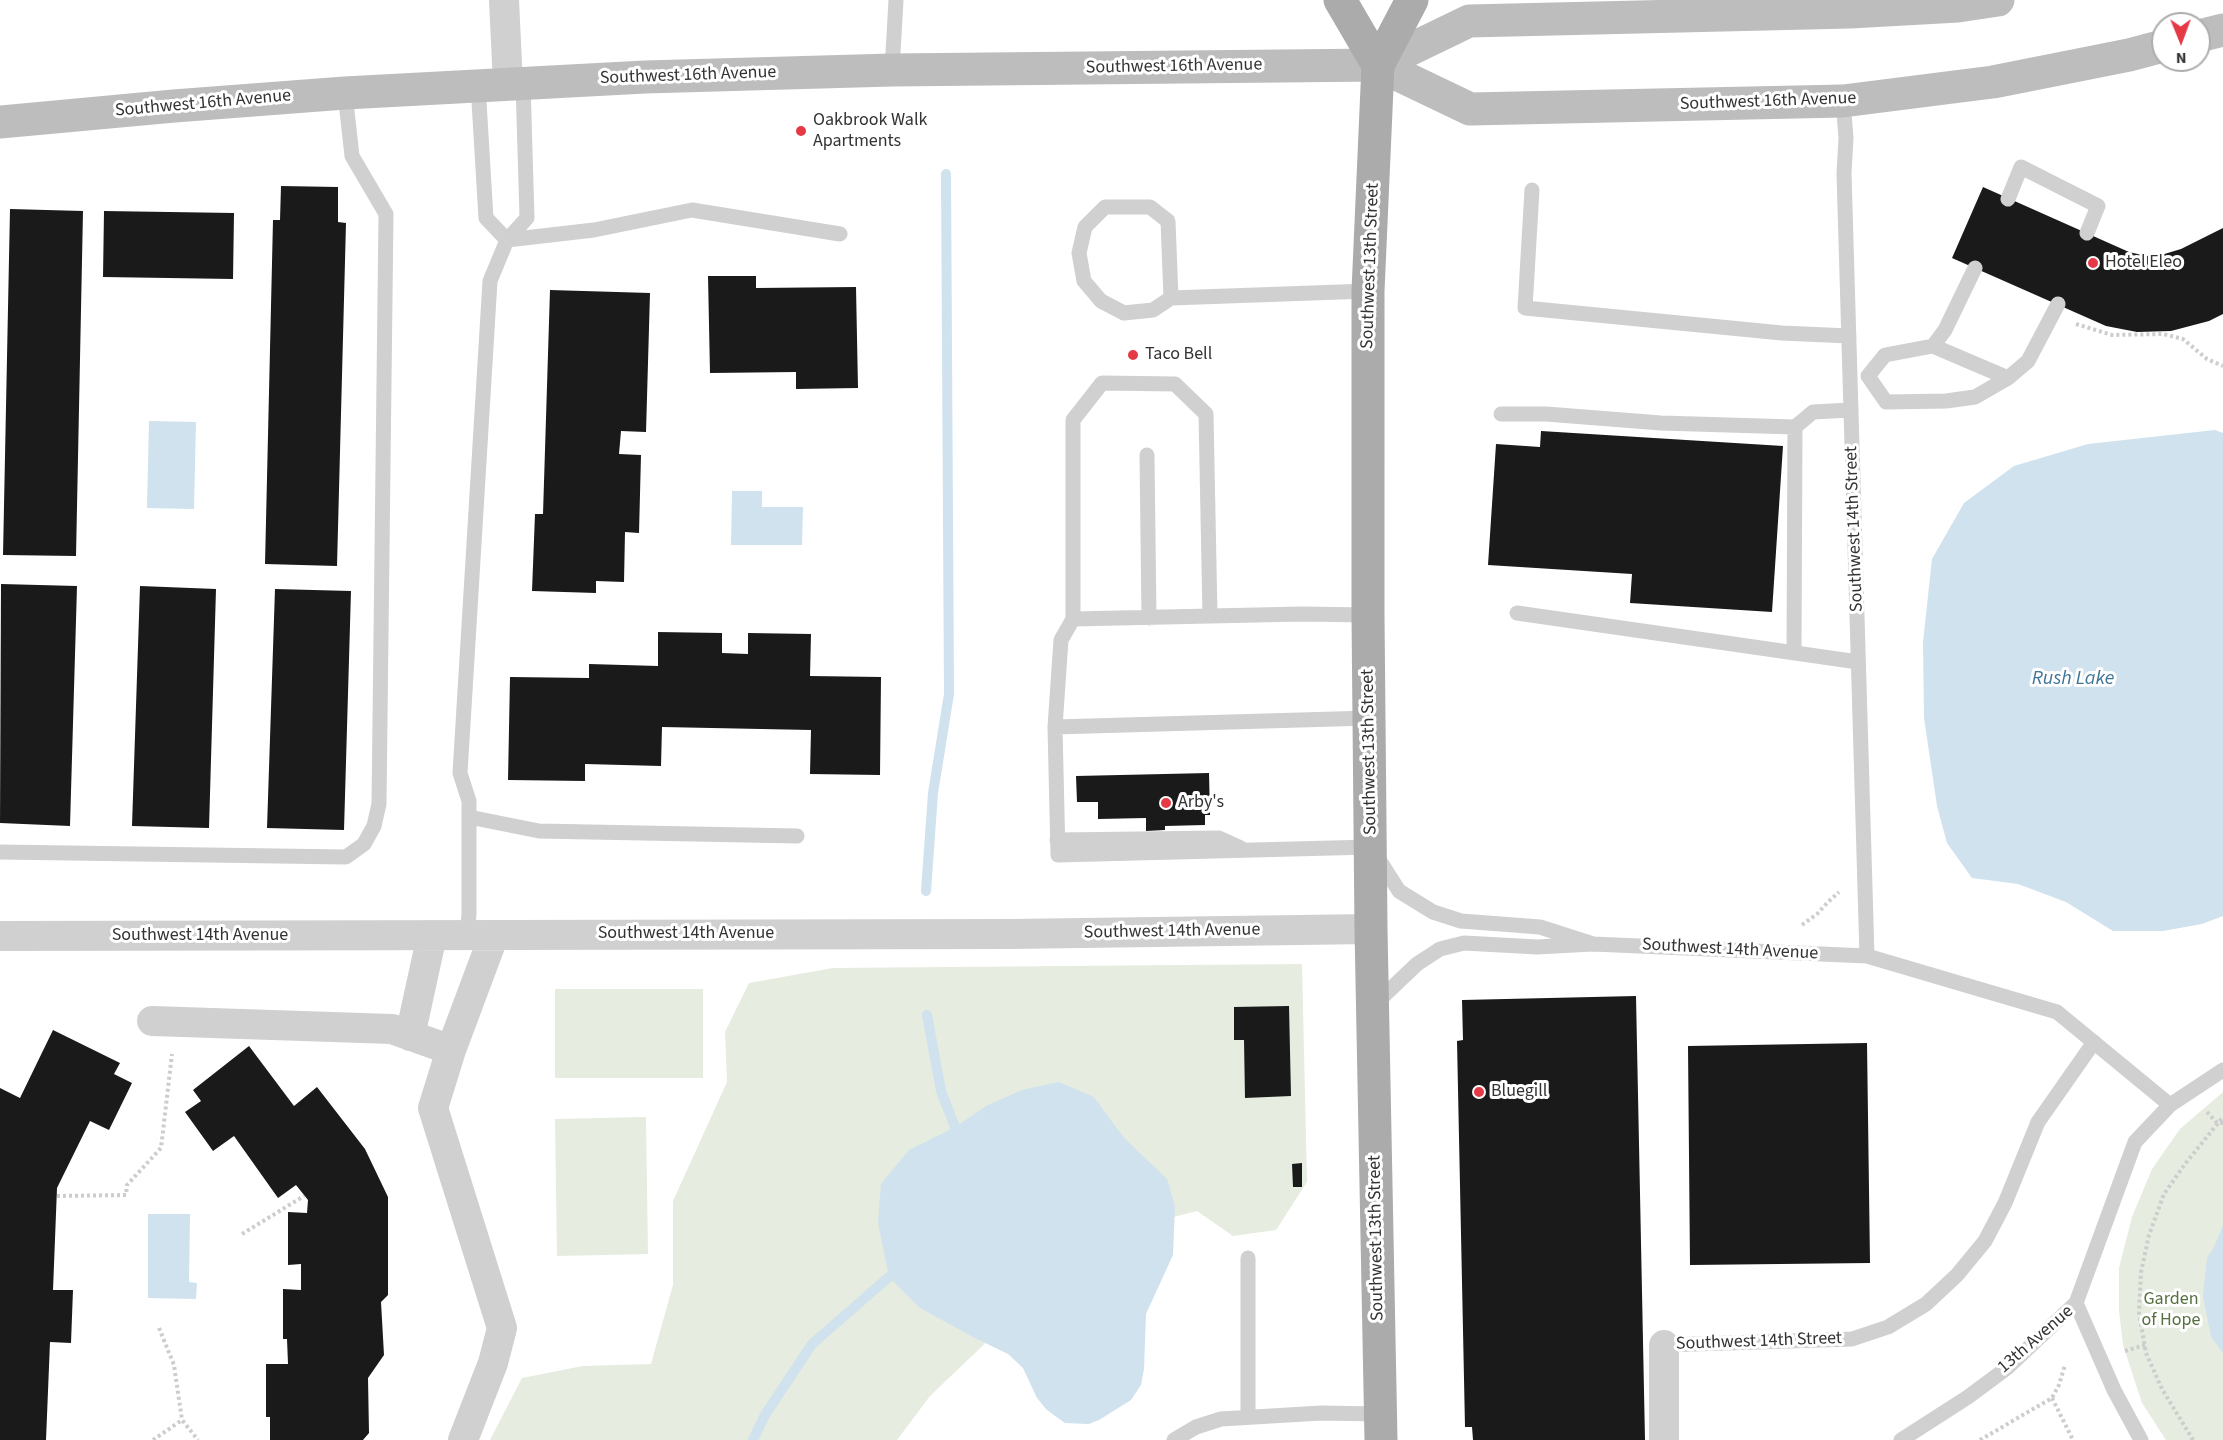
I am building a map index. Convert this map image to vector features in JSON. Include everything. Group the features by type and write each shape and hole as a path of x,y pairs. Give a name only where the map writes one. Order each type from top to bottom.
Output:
{"main road":[{"path":"1340,0 1378,65"},
{"name":"Southwest 13th Street","path":"1381,1427 1371,929 1368,291 1378,65 1412,0"},
{"name":"Southwest 16th Avenue","path":"0,122 345,93 645,77 892,70 1378,65 1469,21 1706,8 1958,6 1998,0"},
{"name":"Southwest 16th Avenue","path":"1378,65 1470,108 1843,101 1993,82 2151,49"}],"street":[{"path":"503,84 504,0"},
{"name":"Southwest 14th Avenue","path":"0,936 998,934 1371,929"},
{"path":"410,1035 432,935"},
{"path":"463,1440 493,1364 502,1328 433,1108 451,1050 480,935"},
{"path":"164,1021 392,1029 451,1050"},
{"path":"1664,1345 1664,1440"}],"lane":[{"path":"892,70 896,0"},
{"path":"503,84 486,218 507,240"},
{"path":"480,935 469,914 469,801 460,773 490,281 507,240 527,218 503,84"},
{"path":"0,852 346,857 364,844 374,826 379,804 386,214 352,156 345,93"},
{"name":"Southwest 14th Street","path":"1843,101 1846,138 1844,172 1867,956"},
{"path":"2008,198 2021,167 2098,206 2087,233"},
{"path":"1532,190 1525,308 1782,333 1849,336"},
{"path":"1171,298 1168,221 1150,207 1105,207 1085,228 1079,253 1084,281 1101,302 1124,313 1153,310 1171,298 1368,291"},
{"path":"507,240 594,230 692,210 840,234"},
{"path":"1933,346 1945,330 1975,268"},
{"path":"1868,376 1886,402 1946,401 1975,397 2008,378 2028,361 2058,304"},
{"path":"1868,376 1885,355 1933,346 2008,378"},
{"path":"1850,376 1868,376"},
{"path":"1210,616 1206,414 1175,384 1102,383 1073,420 1073,619 1061,640 1055,727 1058,855 1371,847"},
{"path":"1501,414 1546,414 1661,423 1795,427 1813,412 1851,410"},
{"path":"1794,652 1795,427"},
{"path":"1147,455 1149,618"},
{"path":"1517,613 1858,662"},
{"path":"1073,619 1302,614 1368,615"},
{"path":"1055,727 1370,718"},
{"path":"469,817 539,831 796,836"},
{"name":"Southwest 14th Avenue","path":"1371,847 1399,891 1433,912 1461,921 1540,927 1593,944"},
{"name":"Southwest 14th Avenue","path":"1372,1006 1417,964 1440,950 1464,943 1538,947 1593,944 1867,956 2057,1012 2170,1105"},
{"name":"Southwest 14th Street","path":"1664,1345 1852,1339 1888,1328 1926,1304 1957,1275 1985,1241 2005,1203 2038,1122 2094,1042"},
{"path":"2076,1303 2135,1142 2170,1105 2223,1070"},
{"path":"1248,1258 1248,1417"},
{"name":"13th Avenue","path":"1901,1440 1968,1397 2007,1368 2076,1303 2114,1390 2141,1440"},
{"path":"1174,1440 1196,1427 1221,1419 1248,1417 1381,1427"}],"path":[{"path":"2073,323 2112,335 2163,334 2183,339 2207,359 2223,366"},
{"path":"1796,927 1817,914 1840,892"},
{"path":"57,1196 126,1195 127,1185 161,1148 164,1021"},
{"path":"2203,1107 2217,1123 2223,1123"},
{"path":"2193,1440 2162,1389 2146,1353 2139,1313 2141,1272 2149,1235 2164,1194 2223,1117"},
{"path":"242,1234 304,1196"},
{"path":"159,1328 174,1365 182,1420 198,1440"},
{"path":"2124,1352 2145,1345"},
{"path":"1980,1440 2052,1398 2065,1365"},
{"path":"2052,1398 2073,1440"},
{"path":"153,1440 182,1420"}],"green space":[{"path":"1302,964 1307,1182 1276,1230 1233,1236 1197,1211 1118,1231 995,1334 930,1396 897,1440 490,1440 522,1378 583,1366 651,1364 673,1285 673,1201 727,1082 725,1032 749,983 833,968"},
{"path":"555,989 703,989 703,1078 555,1078"},
{"name":"Garden of Hope","path":"2223,1092 2223,1440 2166,1440 2142,1403 2123,1345 2119,1311 2119,1268 2132,1217 2152,1169 2180,1129"},
{"path":"646,1117 648,1254 557,1256 555,1119"}],"water":[{"path":"149,421 196,422 194,509 147,508"},
{"name":"Rush Lake","path":"2215,430 2223,433 2223,916 2202,924 2163,931 2113,931 2066,902 2018,884 1972,878 1947,843 1937,806 1924,718 1923,642 1932,559 1964,503 2014,466 2088,444"},
{"path":"732,491 762,491 762,507 803,507 802,545 731,545"},
{"path":"1059,1082 1094,1097 1124,1138 1167,1179 1175,1206 1173,1255 1146,1314 1144,1369 1141,1385 1131,1400 1089,1424 1065,1423 1046,1409 1037,1398 1023,1368 1008,1354 920,1308 889,1277 878,1223 881,1184 909,1150 955,1127 988,1105 1022,1090"},
{"path":"148,1214 190,1214 189,1282 197,1283 196,1299 148,1298"},
{"path":"2223,1225 2223,1353 2211,1337 2203,1295 2207,1258"}],"building":[{"path":"281,186 338,187 338,222 346,223 337,566 265,564 273,220 280,220"},
{"name":"Hotel Eleo","path":"1983,187 2129,252 2146,256 2161,255 2181,249 2223,228 2223,314 2209,321 2171,331 2137,332 2106,326 1952,258"},
{"path":"10,209 83,211 76,556 3,555"},
{"path":"104,211 234,213 233,279 103,277"},
{"path":"708,276 756,276 756,288 856,287 858,388 796,389 796,372 710,373"},
{"path":"550,290 650,293 646,432 621,431 619,454 641,455 639,533 625,532 624,582 596,581 596,593 532,591 535,514 543,514"},
{"path":"1541,431 1783,446 1772,612 1630,603 1632,574 1488,565 1496,444 1540,447"},
{"path":"1,584 77,586 70,826 0,823"},
{"path":"140,586 216,589 209,828 132,826"},
{"path":"275,589 351,591 344,830 267,828"},
{"path":"658,632 722,633 722,653 748,654 748,633 811,634 810,676 881,677 880,775 810,774 811,730 662,727 661,766 585,764 585,781 508,780 510,677 589,678 589,664 658,666"},
{"path":"1209,773 1210,815 1205,815 1205,825 1165,826 1165,830 1146,831 1146,818 1098,819 1098,802 1077,802 1076,776"},
{"path":"1636,996 1645,1440 1473,1440 1472,1427 1465,1427 1457,1041 1463,1040 1462,1000"},
{"path":"1289,1006 1291,1096 1245,1098 1244,1040 1234,1040 1234,1007"},
{"path":"53,1030 120,1063 114,1074 132,1083 109,1130 90,1121 57,1188 53,1290 73,1290 71,1343 50,1342 46,1440 0,1440 0,1088 20,1098"},
{"path":"1867,1043 1870,1263 1690,1265 1688,1046"},
{"path":"249,1046 294,1106 317,1087 365,1149 388,1197 388,1295 381,1302 384,1355 368,1378 369,1433 363,1440 270,1440 270,1417 266,1417 266,1364 288,1364 287,1339 283,1339 283,1289 301,1290 301,1264 288,1265 288,1212 307,1213 308,1200 296,1185 278,1198 234,1136 213,1151 185,1112 201,1101 193,1090"},
{"path":"1302,1163 1302,1187 1293,1187 1292,1164"}],"waterway":[{"path":"926,891 933,793 949,694 946,174"},
{"path":"927,1015 941,1091 955,1127"},
{"path":"753,1440 765,1415 812,1344 889,1277"}],"place":[{"name":"Oakbrook Walk Apartments","path":"801,131"},
{"name":"Hotel Eleo","path":"2093,263"},
{"name":"Taco Bell","path":"1133,355"},
{"name":"Arby's","path":"1166,803"},
{"name":"Bluegill","path":"1479,1092"}]}
